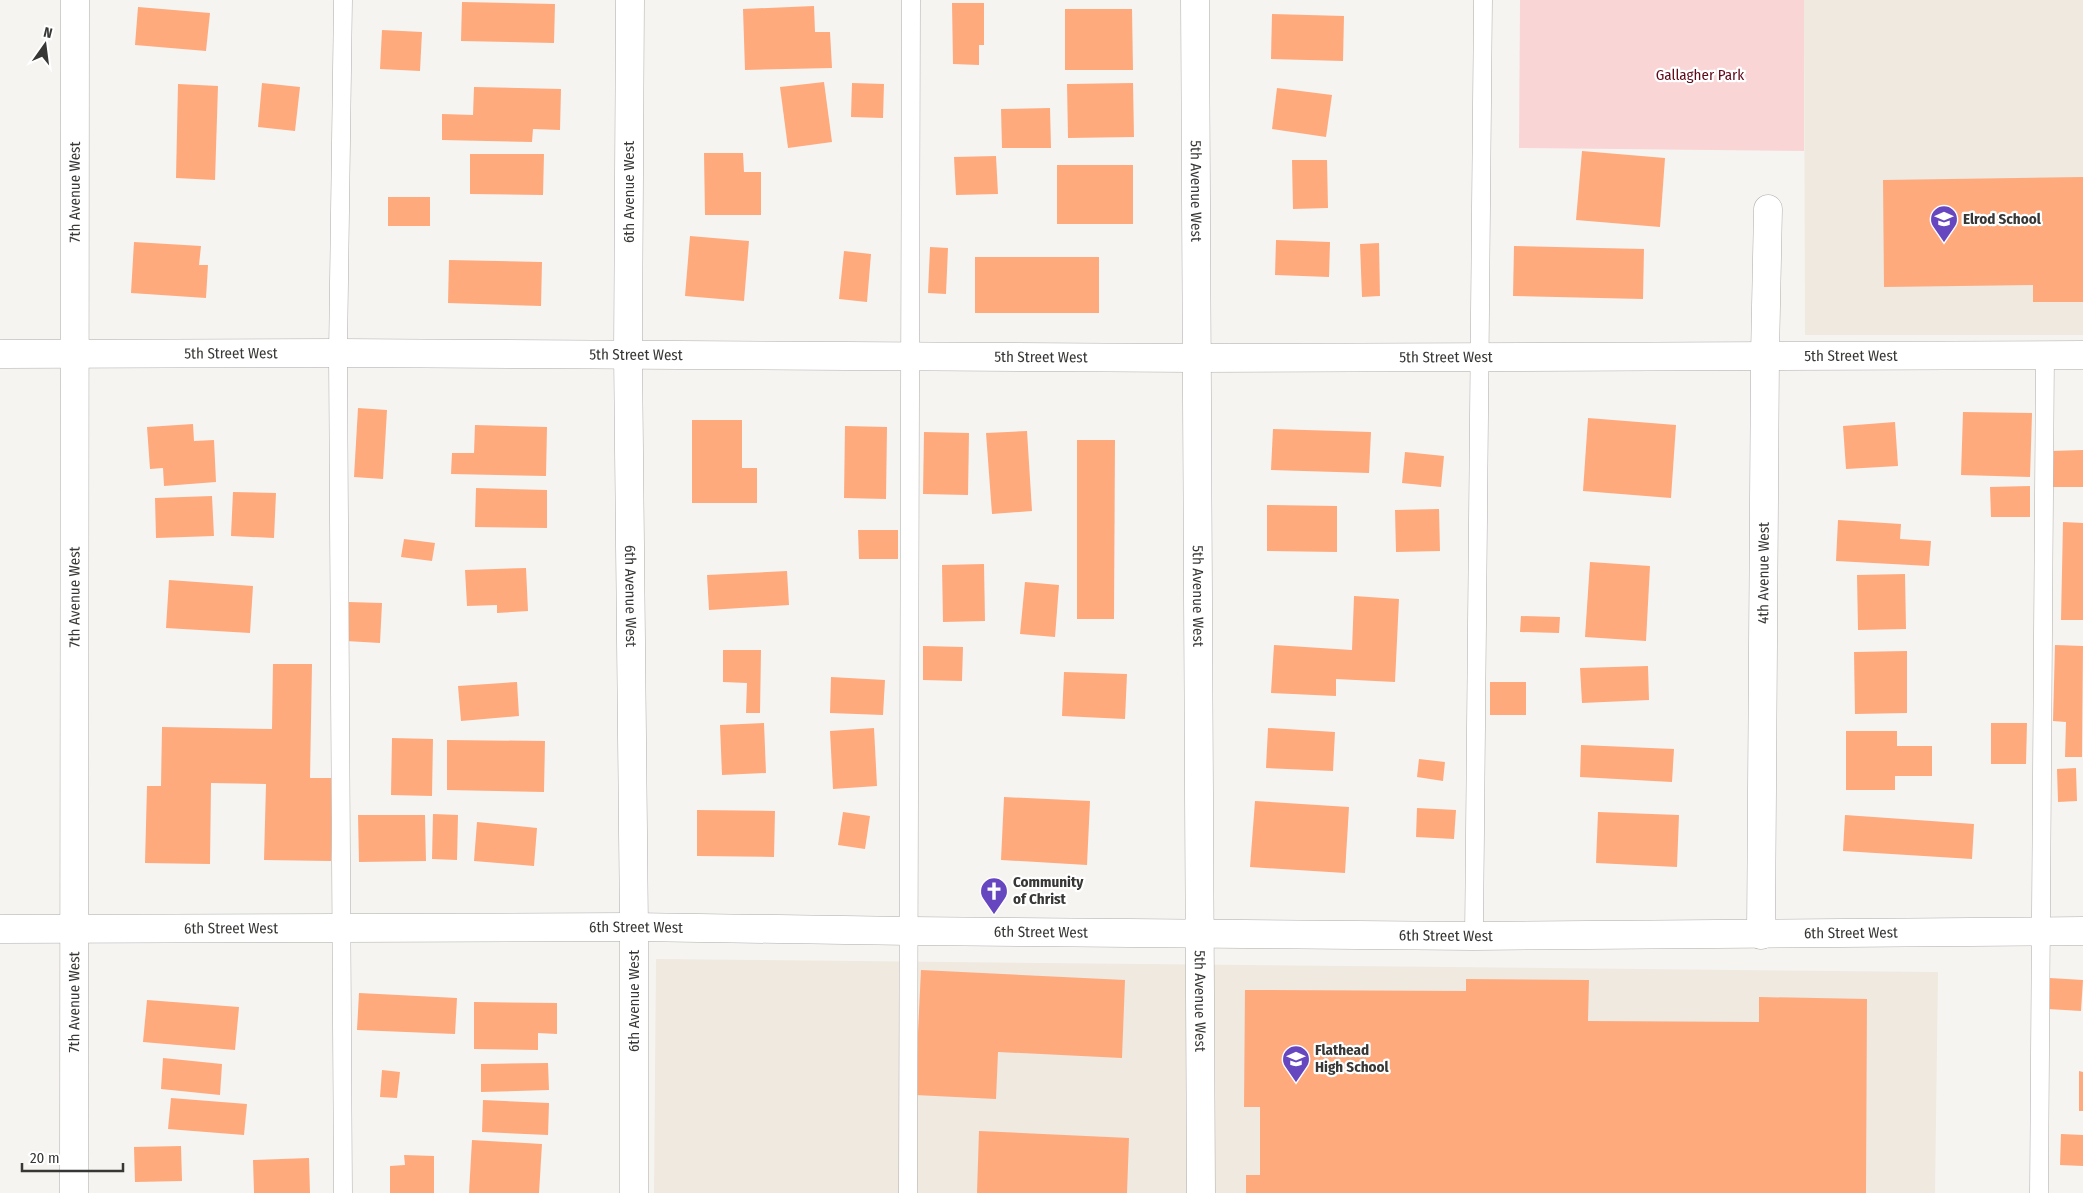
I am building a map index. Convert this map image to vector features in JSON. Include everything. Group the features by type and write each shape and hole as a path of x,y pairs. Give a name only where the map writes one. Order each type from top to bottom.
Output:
{"street":[{"name":"7th Avenue West","path":"74,1193 75,0"},
{"name":"6th Avenue West","path":"630,0 628,354 634,927 634,1193"},
{"name":"5th Avenue West","path":"1194,0 1201,1193"},
{"name":"4th Avenue West","path":"1761,935 1768,209"},
{"name":"5th Street West","path":"0,354 338,353 1196,358 1766,355 2083,356"},
{"name":"6th Street West","path":"0,928 634,927 1474,936 2083,932"}],"lane":[{"path":"343,0 338,353 343,1193"},
{"path":"908,1193 911,0"},
{"path":"1474,936 1483,0"},
{"path":"2039,1193 2045,356"}],"shaded area":[{"name":"Elrod School","path":"1804,0 2083,0 2083,335 1805,335"},
{"name":"Flathead High School","path":"656,959 1938,972 1935,1193 654,1193"}],"green space":[{"name":"Gallagher Park","path":"1520,0 1804,0 1804,151 1519,148"}],"building":[{"path":"462,2 555,4 554,43 461,41"},
{"path":"952,3 984,3 984,45 979,45 979,65 953,64"},
{"path":"814,6 815,32 830,32 832,68 745,70 743,9"},
{"path":"138,7 210,13 206,51 135,45"},
{"path":"1065,9 1132,9 1133,70 1065,70"},
{"path":"1272,14 1344,16 1343,61 1271,59"},
{"path":"382,30 422,32 420,71 380,69"},
{"path":"824,82 832,142 788,148 780,87"},
{"path":"262,83 300,87 295,131 258,127"},
{"path":"852,83 884,84 883,118 851,117"},
{"path":"1133,83 1134,137 1068,138 1067,84"},
{"path":"178,84 218,86 215,180 176,178"},
{"path":"474,87 561,89 560,130 533,129 532,142 442,140 442,114 473,115"},
{"path":"1277,88 1332,95 1326,137 1272,129"},
{"path":"1050,108 1051,148 1002,148 1001,109"},
{"path":"1582,151 1665,158 1660,227 1576,220"},
{"path":"704,153 743,153 744,172 761,172 761,215 705,215"},
{"path":"470,154 544,154 543,195 470,194"},
{"path":"996,156 998,194 956,195 954,157"},
{"path":"1292,160 1327,160 1328,208 1293,209"},
{"path":"1057,165 1133,165 1133,224 1057,224"},
{"path":"2083,177 2083,302 2033,302 2033,285 1884,287 1883,180"},
{"path":"388,197 430,197 430,226 388,226"},
{"path":"690,236 749,241 744,301 685,296"},
{"path":"1276,240 1330,242 1329,277 1275,275"},
{"path":"134,242 201,246 199,265 208,265 206,298 131,293"},
{"path":"1379,243 1380,296 1362,297 1360,244"},
{"path":"1514,246 1644,249 1643,299 1513,296"},
{"path":"930,247 948,248 946,294 928,293"},
{"path":"844,251 871,254 867,302 839,299"},
{"path":"975,257 1099,257 1099,313 975,313"},
{"path":"449,260 542,262 541,306 448,303"},
{"path":"358,408 387,410 383,479 354,477"},
{"path":"1963,412 2032,413 2030,477 1961,475"},
{"path":"1588,418 1676,425 1671,498 1583,491"},
{"path":"692,420 742,420 742,468 757,468 757,503 692,503"},
{"path":"1895,422 1898,466 1846,469 1843,426"},
{"path":"193,424 194,441 214,440 216,482 164,486 163,468 150,469 147,427"},
{"path":"475,425 547,427 546,476 451,474 452,453 474,453"},
{"path":"845,426 887,427 886,499 844,498"},
{"path":"1273,429 1371,432 1369,473 1271,470"},
{"path":"1027,431 1032,511 992,514 986,433"},
{"path":"924,432 969,433 968,495 923,494"},
{"path":"1077,440 1115,440 1114,619 1077,619"},
{"path":"2083,450 2083,487 2052,487 2051,451"},
{"path":"1405,452 1444,456 1441,487 1402,483"},
{"path":"2030,486 2030,517 1991,517 1990,487"},
{"path":"476,488 547,490 547,528 475,527"},
{"path":"233,492 276,493 274,538 231,536"},
{"path":"212,496 214,536 156,538 155,498"},
{"path":"1267,505 1337,506 1337,552 1267,551"},
{"path":"1439,509 1440,551 1396,552 1395,510"},
{"path":"1838,520 1901,524 1900,539 1931,541 1929,566 1836,561"},
{"path":"2063,522 2083,523 2083,620 2061,620"},
{"path":"858,530 898,530 898,559 859,559"},
{"path":"404,539 435,543 432,561 401,557"},
{"path":"1590,562 1650,566 1646,641 1585,637"},
{"path":"984,564 985,621 943,622 942,565"},
{"path":"526,568 528,611 497,613 497,605 467,606 465,570"},
{"path":"787,571 789,605 709,610 707,575"},
{"path":"1905,574 1906,629 1858,630 1857,575"},
{"path":"169,580 253,586 250,633 166,628"},
{"path":"1025,582 1059,585 1055,637 1020,634"},
{"path":"1354,596 1399,599 1395,682 1336,679 1336,696 1271,693 1274,645 1352,650"},
{"path":"348,602 382,603 380,643 346,641"},
{"path":"1521,616 1560,617 1559,633 1520,632"},
{"path":"2055,645 2083,646 2082,757 2065,757 2066,722 2053,721"},
{"path":"923,646 963,647 962,681 923,680"},
{"path":"723,650 761,650 760,713 746,713 747,683 723,682"},
{"path":"1907,651 1907,713 1855,714 1854,652"},
{"path":"273,664 312,664 310,778 333,778 331,861 264,860 266,784 211,783 210,864 145,863 147,786 161,786 162,727 272,729"},
{"path":"1648,666 1649,700 1582,703 1580,668"},
{"path":"1064,672 1127,674 1125,719 1062,716"},
{"path":"831,677 885,680 883,715 830,713"},
{"path":"517,682 519,716 461,721 458,686"},
{"path":"1490,682 1526,682 1526,715 1490,715"},
{"path":"764,723 766,773 722,775 720,725"},
{"path":"1991,723 2027,723 2026,764 1991,764"},
{"path":"874,728 877,786 833,789 830,731"},
{"path":"1268,728 1335,732 1333,771 1266,768"},
{"path":"1846,731 1897,731 1897,746 1932,746 1932,776 1895,776 1895,790 1846,790"},
{"path":"392,738 433,739 432,796 391,795"},
{"path":"447,740 545,741 544,792 447,790"},
{"path":"1581,745 1674,749 1672,782 1580,777"},
{"path":"1419,759 1445,762 1443,781 1417,777"},
{"path":"2076,768 2077,801 2058,802 2057,769"},
{"path":"1004,797 1090,801 1087,865 1001,860"},
{"path":"1255,801 1349,807 1345,873 1250,867"},
{"path":"1417,808 1456,810 1454,839 1416,837"},
{"path":"697,810 775,811 774,857 697,856"},
{"path":"843,812 870,816 865,849 838,845"},
{"path":"1598,812 1679,815 1677,867 1596,863"},
{"path":"433,814 458,815 457,860 432,859"},
{"path":"358,815 425,815 426,861 359,862"},
{"path":"1845,815 1974,824 1972,859 1843,851"},
{"path":"477,822 537,828 534,866 474,861"},
{"path":"921,970 1125,980 1122,1058 998,1052 996,1099 915,1095"},
{"path":"2050,978 2083,980 2081,1011 2048,1009"},
{"path":"1466,979 1589,980 1588,1021 1759,1022 1759,997 1867,999 1866,1193 1246,1193 1246,1175 1260,1175 1260,1107 1244,1107 1245,990 1466,991"},
{"path":"359,993 457,998 455,1034 357,1030"},
{"path":"147,1000 239,1007 235,1050 143,1042"},
{"path":"474,1002 557,1003 557,1034 538,1033 538,1050 474,1049"},
{"path":"163,1058 222,1064 220,1095 161,1089"},
{"path":"548,1063 549,1090 481,1092 481,1064"},
{"path":"382,1070 400,1072 397,1098 380,1097"},
{"path":"2079,1071 2083,1072 2083,1111 2079,1111"},
{"path":"171,1098 247,1104 244,1135 168,1129"},
{"path":"483,1100 549,1103 548,1135 482,1132"},
{"path":"979,1131 1129,1138 1127,1193 977,1193"},
{"path":"2061,1134 2083,1135 2083,1166 2060,1165"},
{"path":"472,1140 542,1144 539,1193 469,1193"},
{"path":"181,1146 182,1181 135,1182 134,1147"},
{"path":"404,1155 434,1156 434,1193 390,1193 390,1166 405,1165"},
{"path":"309,1158 310,1193 254,1193 253,1160"}],"place":[{"name":"Elrod School","path":"1944,243"},
{"name":"Community of Christ","path":"994,915"},
{"name":"Flathead High School","path":"1296,1083"}]}
